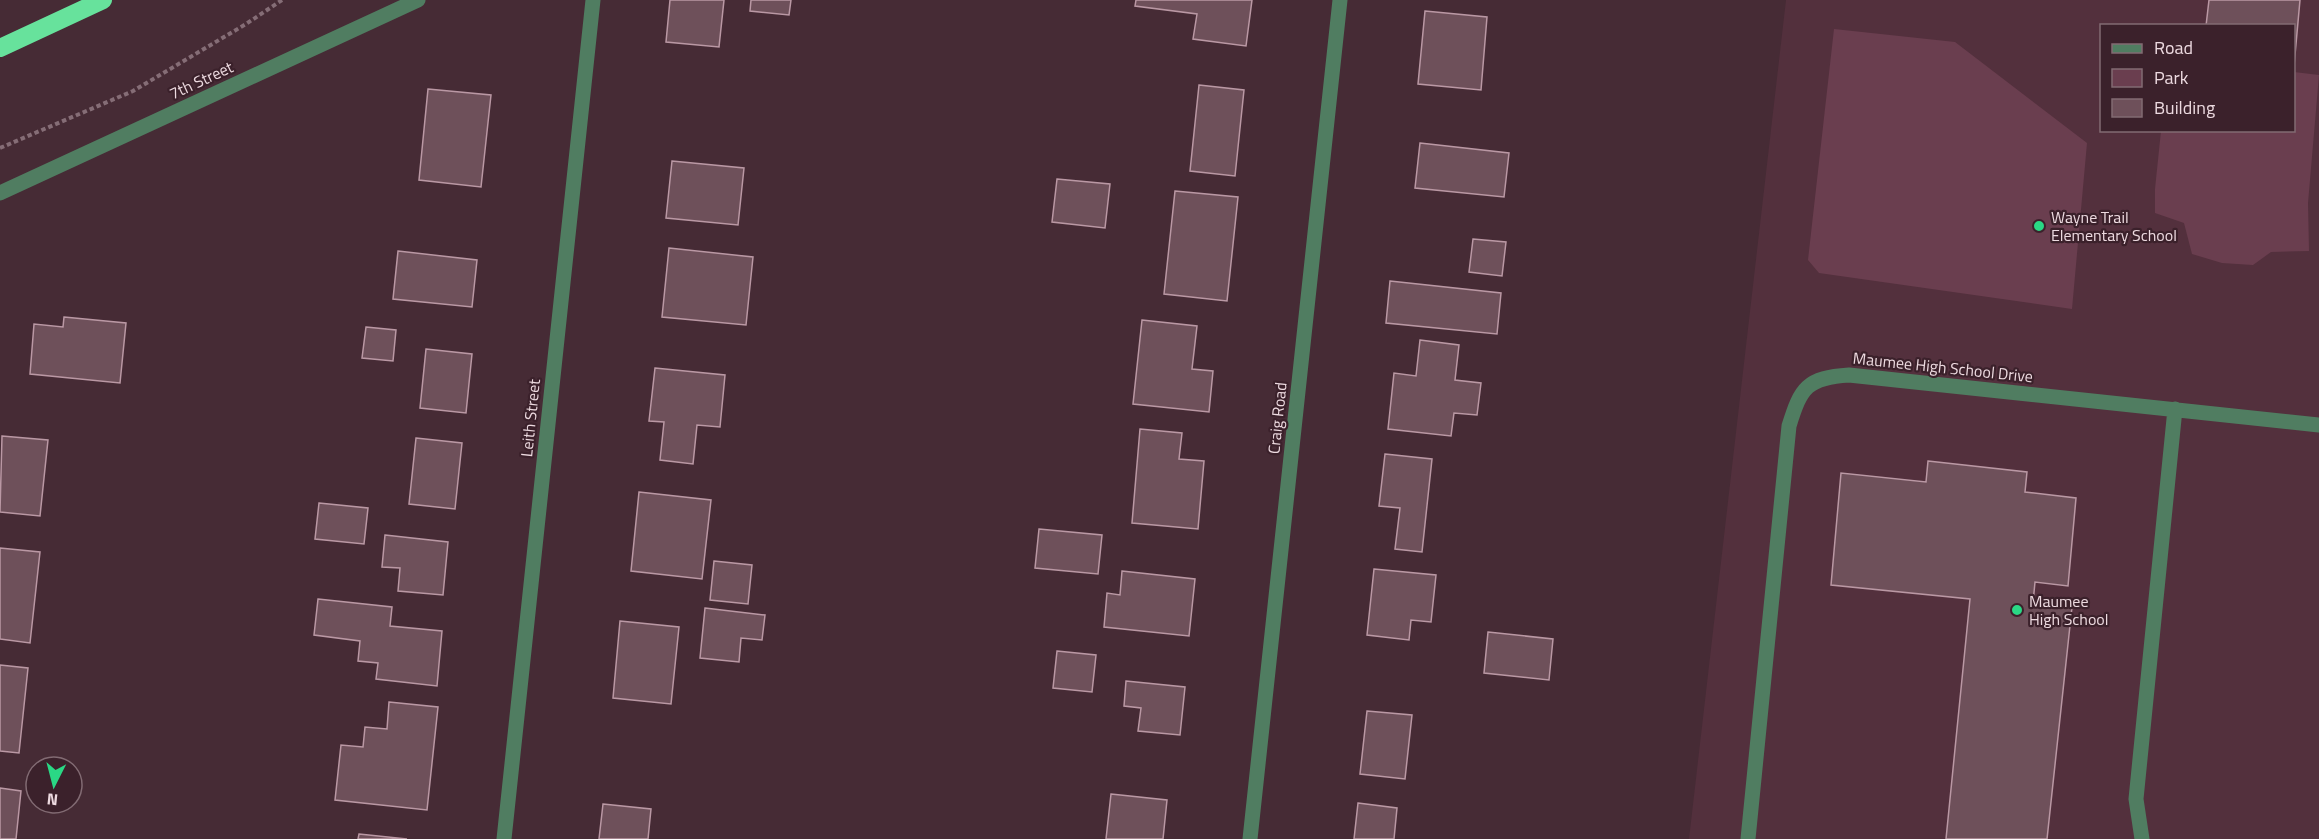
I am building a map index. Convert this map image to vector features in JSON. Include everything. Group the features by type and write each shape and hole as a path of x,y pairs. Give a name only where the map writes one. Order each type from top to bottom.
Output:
{"highway":[{"path":"0,48 103,0"}],"street":[{"name":"7th Street","path":"0,193 417,0"},
{"name":"Leith Street","path":"504,839 593,0"},
{"name":"Craig Road","path":"1250,839 1340,0"},
{"name":"Maumee High School Drive","path":"1748,839 1789,426 1796,404 1809,383 1829,376 1849,375 2319,425"},
{"path":"2142,839 2136,799 2175,409"}],"path":[{"path":"0,148 133,91 282,0"}],"shaded area":[{"name":"Maumee High School","path":"1786,0 2319,0 2319,839 1689,839"}],"green space":[{"path":"1834,29 1955,42 2087,143 2072,309 1819,273 1808,260"},
{"path":"2295,72 2319,75 2308,203 2309,251 2271,252 2253,265 2222,263 2192,254 2184,223 2155,213 2161,132 2295,132"}],"building":[{"path":"670,0 724,0 719,47 666,42"},
{"path":"751,0 791,0 789,15 750,11"},
{"path":"1136,0 1252,0 1246,46 1193,39 1197,14 1135,6"},
{"path":"2209,0 2300,0 2295,55 2295,24 2206,24"},
{"path":"1425,11 1487,17 1481,90 1418,84"},
{"path":"1199,85 1244,90 1235,176 1190,171"},
{"path":"428,89 491,95 481,187 419,180"},
{"path":"1420,143 1509,153 1504,197 1415,188"},
{"path":"672,161 744,168 738,225 666,218"},
{"path":"1057,179 1110,184 1105,228 1052,222"},
{"path":"1175,191 1238,197 1227,301 1164,294"},
{"path":"1473,239 1506,242 1502,276 1469,272"},
{"path":"669,248 753,257 746,325 662,317"},
{"path":"398,251 477,260 472,307 393,299"},
{"path":"1390,281 1501,293 1497,334 1386,323"},
{"path":"64,317 126,323 120,383 30,374 34,324 63,327"},
{"path":"1142,320 1197,326 1192,369 1213,371 1209,412 1133,404"},
{"path":"366,327 396,330 393,361 362,358"},
{"path":"1420,340 1459,345 1455,380 1481,383 1477,415 1454,413 1451,436 1388,429 1394,373 1416,376"},
{"path":"426,349 472,354 466,413 420,408"},
{"path":"655,368 725,375 720,427 697,425 693,464 660,460 664,422 649,421"},
{"path":"1140,429 1182,433 1179,459 1204,461 1198,529 1132,523"},
{"path":"2,436 48,440 40,516 0,512"},
{"path":"416,438 462,443 455,509 409,504"},
{"path":"1385,454 1432,459 1422,552 1395,549 1400,508 1379,506"},
{"name":"Maumee High School","path":"1928,461 2027,472 2025,492 2076,498 2068,586 2035,582 2033,603 2072,607 2047,839 1946,839 1970,599 1831,585 1841,473 1926,482"},
{"path":"639,492 711,500 702,579 631,571"},
{"path":"319,503 368,508 364,544 315,539"},
{"path":"1039,529 1102,535 1098,574 1035,568"},
{"path":"385,535 448,542 443,595 398,591 400,568 382,567"},
{"path":"0,548 40,552 30,643 0,639"},
{"path":"714,561 752,565 748,604 710,600"},
{"path":"1374,569 1436,575 1431,622 1411,620 1409,640 1367,635"},
{"path":"1122,571 1195,579 1189,636 1104,627 1107,593 1120,595"},
{"path":"318,599 392,607 390,626 442,631 437,686 376,679 378,663 358,661 360,641 314,635"},
{"path":"705,608 765,615 762,640 741,638 739,662 700,658"},
{"path":"620,621 679,627 671,704 613,698"},
{"path":"1488,632 1553,639 1549,680 1484,673"},
{"path":"1057,651 1096,655 1092,692 1053,688"},
{"path":"0,665 28,668 19,753 0,751"},
{"path":"1126,681 1185,687 1180,735 1138,731 1141,708 1124,706"},
{"path":"389,702 438,707 427,810 335,800 341,745 363,747 365,727 387,729"},
{"path":"1367,711 1412,715 1405,779 1360,774"},
{"path":"0,788 21,791 16,839 0,839"},
{"path":"1111,794 1167,800 1163,839 1106,839"},
{"path":"1358,803 1397,808 1394,839 1354,839"},
{"path":"603,804 651,809 648,839 599,839"},
{"path":"359,834 407,839 358,839"}],"place":[{"name":"Wayne Trail Elementary School","path":"2039,226"},
{"name":"Maumee High School","path":"2017,610"}]}
